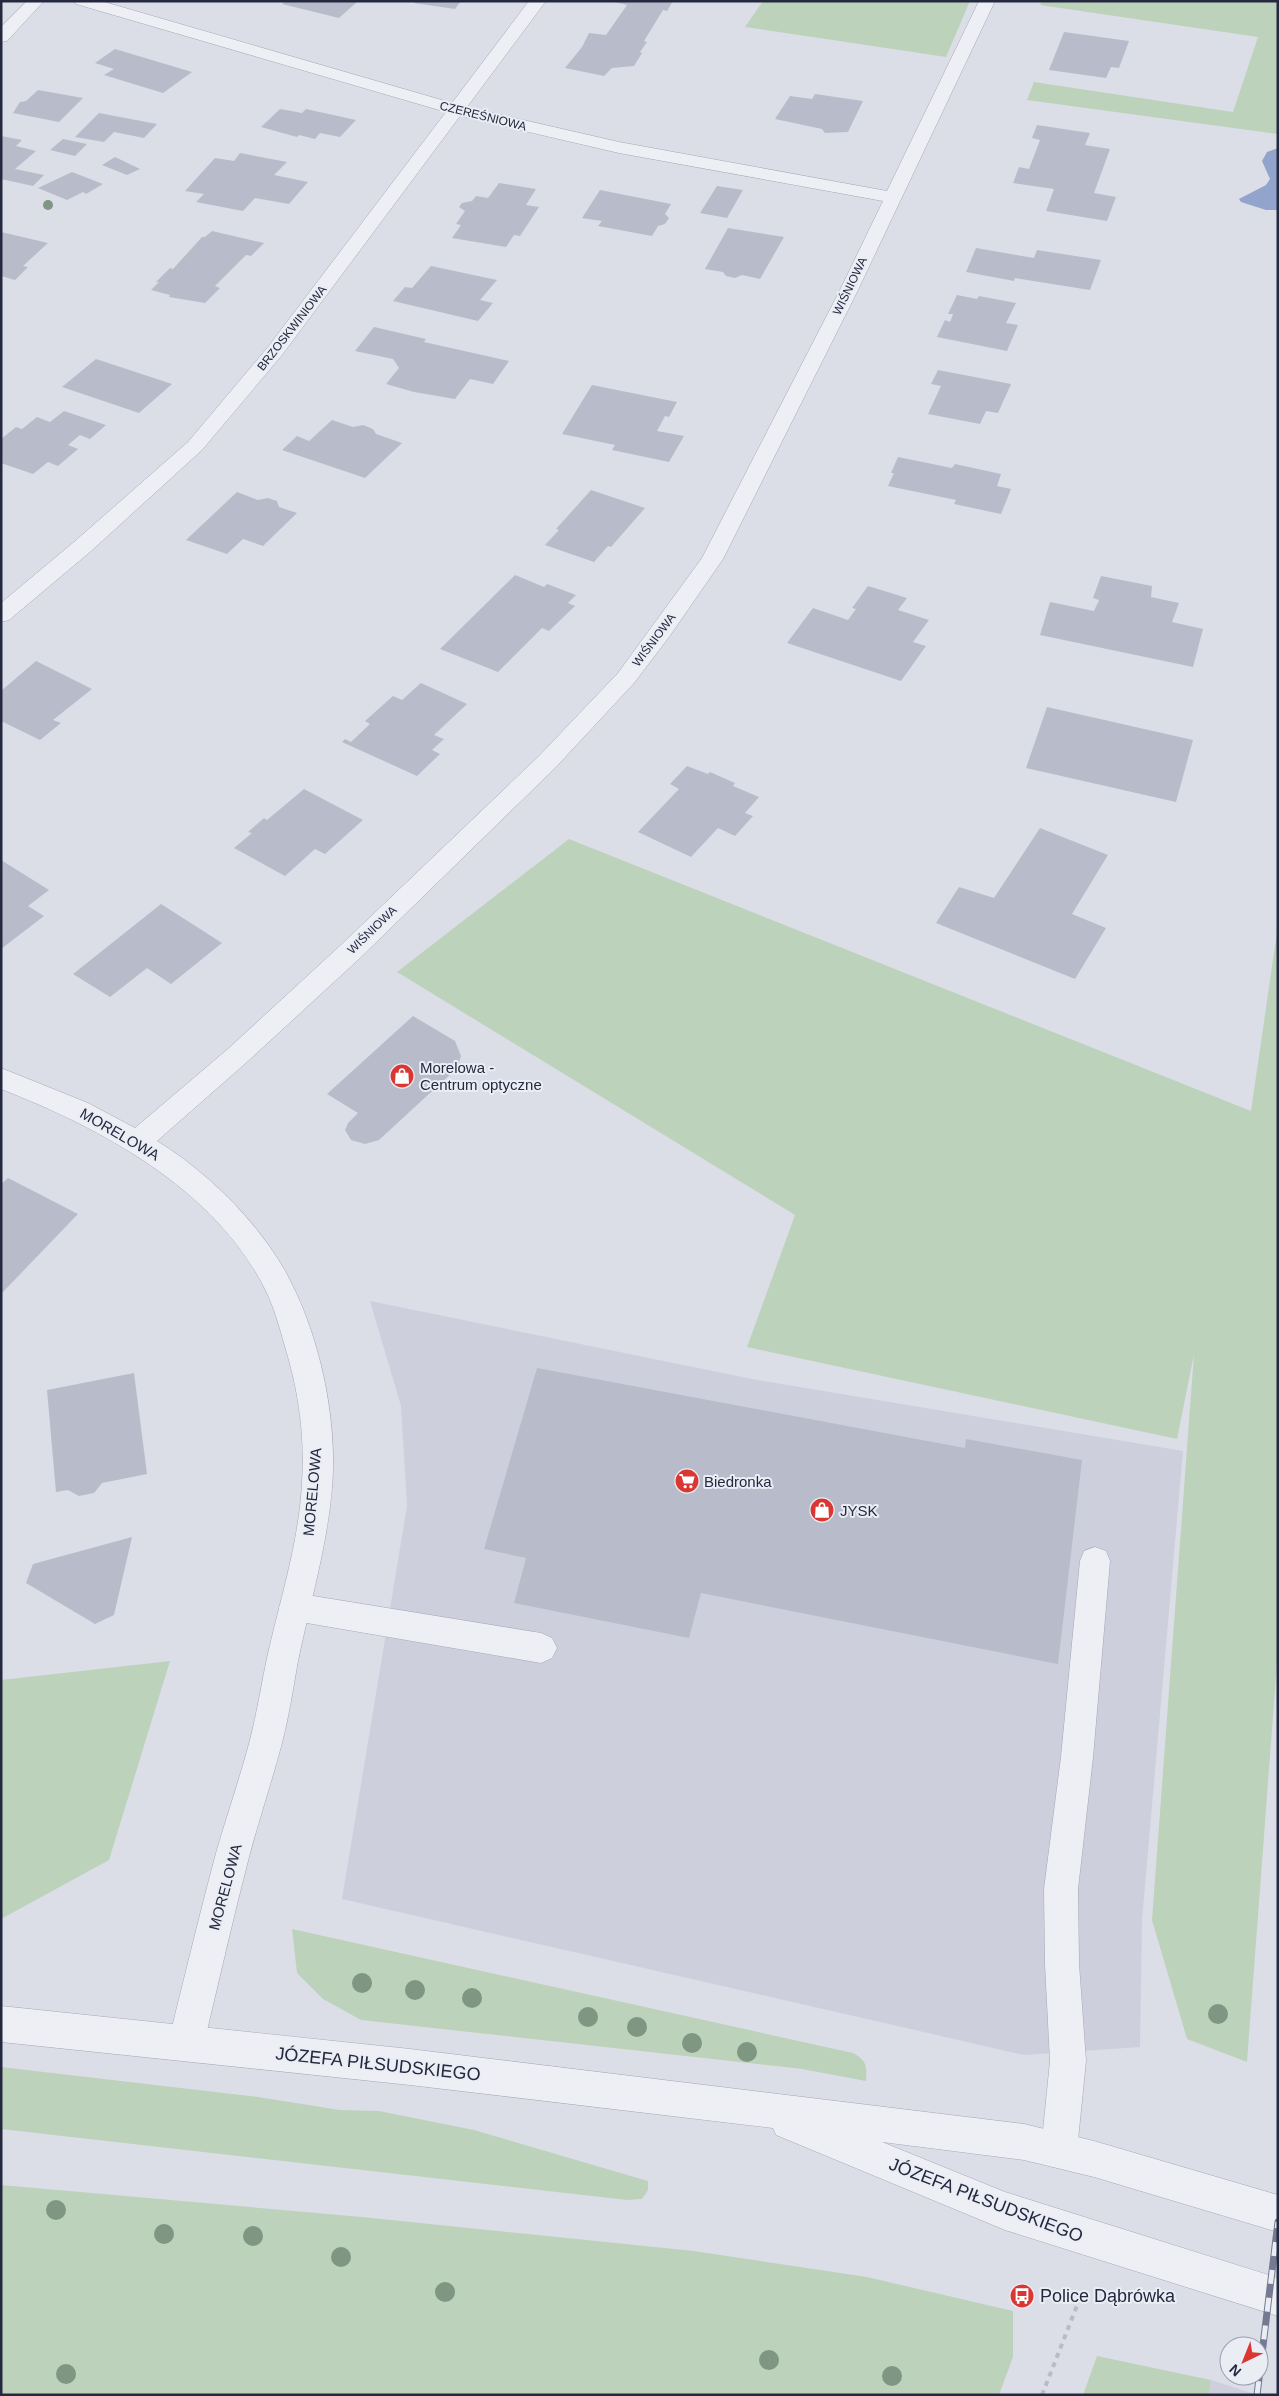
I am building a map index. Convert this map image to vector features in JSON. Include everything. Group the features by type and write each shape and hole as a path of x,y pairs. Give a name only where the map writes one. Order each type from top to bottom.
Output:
{"street":[{"path":"1,37 36,1"},
{"name":"CZEREŚNIOWA","path":"82,1 458,110 646,154 892,197"},
{"name":"BRZOSKWINIOWA","path":"1,615 82,547 195,446 276,351 538,1"},
{"name":"WIŚNIOWA","path":"138,1142 238,1055 351,951 547,762 626,678 666,626 712,559 849,290 986,1"},
{"name":"MORELOWA","path":"1,1078 95,1117 138,1142 176,1168 208,1195 244,1233 271,1272 292,1321 306,1367 316,1420 318,1464 313,1516 267,1738 228,1870 186,2043"},
{"path":"1059,2150 1068,2061 1060,1889 1077,1757 1095,1560"},
{"path":"295,1607 541,1648"},
{"name":"JÓZEFA PIŁSUDSKIEGO","path":"1,2024 402,2066 1024,2142 1059,2150 1278,2214"},
{"name":"JÓZEFA PIŁSUDSKIEGO","path":"755,2108 1005,2211 1278,2297"}],"path":[{"path":"1042,2395 1078,2303"}],"shaded area":[{"path":"370,1301 752,1379 1183,1451 1142,1920 1140,2047 1024,2055 342,1899 407,1506 401,1406"},
{"path":"1211,2380 1219,2383 1219,2386 1230,2386 1258,2395 1209,2395"}],"green space":[{"path":"763,1 970,1 946,57 745,27"},
{"path":"1042,1 1278,1 1278,134 1027,100 1034,82 1233,112 1258,37 1040,5"},
{"path":"569,839 1251,1111 1278,925 1278,1650 1247,2062 1187,2039 1152,1920 1194,1354 1177,1439 747,1347 795,1215 397,972"},
{"path":"170,1661 109,1860 1,1919 1,1680"},
{"path":"292,1929 853,2053 864,2061 866,2081 802,2069 361,2020 323,1999 297,1973"},
{"path":"1,2067 258,2097 340,2110 379,2111 474,2130 648,2181 648,2190 642,2199 627,2200 1,2129"},
{"path":"1,2185 362,2217 694,2251 867,2277 1013,2311 1013,2357 999,2395 1,2395"},
{"path":"1097,2356 1211,2380 1209,2395 1083,2395"}],"water":[{"path":"1278,148 1278,210 1266,210 1241,202 1239,199 1266,185 1270,179 1262,161 1267,152"}],"building":[{"path":"286,1 358,1 339,18 282,4"},
{"path":"416,1 461,1 455,9 414,3"},
{"path":"610,1 673,1 667,11 663,10 644,41 647,42 634,66 612,68 604,76 565,68 582,47 589,33 606,35 627,5"},
{"path":"1064,32 1129,41 1119,68 1111,67 1106,78 1049,70"},
{"path":"115,49 192,72 163,93 104,75 114,69 95,63"},
{"path":"38,90 83,98 59,122 13,113 20,102 26,101"},
{"path":"815,94 863,101 848,132 825,133 822,129 775,119 790,96 812,99"},
{"path":"280,109 302,113 306,109 356,120 340,137 320,133 315,139 299,135 297,137 261,127"},
{"path":"99,113 157,124 144,138 114,132 104,142 75,137"},
{"path":"1037,125 1090,133 1085,145 1110,149 1094,193 1116,197 1107,221 1046,211 1054,189 1013,183 1019,167 1029,169 1040,140 1032,138"},
{"path":"1,136 22,140 16,146 36,151 15,169 44,175 33,186 1,179"},
{"path":"63,139 87,144 75,156 50,150"},
{"path":"240,153 287,162 274,175 308,182 289,204 255,198 243,211 196,202 204,194 185,191 215,158 234,161"},
{"path":"115,157 140,169 127,175 102,165"},
{"path":"72,172 103,184 86,194 83,192 67,200 38,188"},
{"path":"499,183 536,189 526,205 539,207 520,236 514,235 506,247 452,238 461,225 456,224 465,211 459,207 462,203 472,201 476,196 488,198"},
{"path":"717,186 743,190 727,218 700,213"},
{"path":"600,190 671,204 665,214 669,218 665,224 658,226 652,236 598,226 602,221 582,218"},
{"path":"728,228 784,237 760,279 742,275 735,278 726,276 723,272 705,269"},
{"path":"212,231 264,243 251,256 246,255 215,286 220,288 205,303 169,297 170,295 151,290 159,282 156,282 170,268 173,269 202,237 205,237"},
{"path":"1,232 48,243 23,266 28,267 15,280 1,276"},
{"path":"976,248 1034,258 1037,250 1101,260 1090,290 1015,278 1014,281 966,272"},
{"path":"431,266 497,280 480,300 493,303 478,321 393,301 405,287 412,288"},
{"path":"957,295 977,299 979,296 1016,303 1006,323 1018,325 1007,351 937,337 945,320 950,322 953,314 948,314"},
{"path":"374,327 426,339 424,342 509,361 493,384 470,379 455,399 414,392 386,384 399,368 393,359 355,351"},
{"path":"96,359 172,384 139,413 62,387"},
{"path":"938,370 1011,384 998,413 986,411 980,424 928,414 941,386 931,384"},
{"path":"592,385 677,402 669,417 665,416 657,431 684,436 669,462 612,450 615,445 562,434"},
{"path":"64,411 106,425 90,439 80,435 68,445 78,449 58,466 48,462 33,474 1,463 1,439 16,427 22,429 37,417 50,422"},
{"path":"332,420 353,427 363,425 373,429 376,434 402,443 365,478 282,450 297,436 309,441"},
{"path":"898,457 952,468 955,464 1001,474 997,486 1011,489 1001,514 954,504 956,500 888,486"},
{"path":"591,490 645,508 611,547 608,546 594,562 545,545 559,530 556,529"},
{"path":"237,492 258,500 268,498 277,501 279,507 297,513 263,546 243,539 227,554 186,540"},
{"path":"515,575 544,587 547,584 576,595 568,603 575,606 549,631 542,628 498,672 440,649"},
{"path":"1101,576 1152,586 1151,597 1179,603 1172,622 1203,629 1193,667 1040,635 1050,602 1094,611 1099,600 1093,598"},
{"path":"868,586 907,598 898,610 929,620 913,642 926,646 901,681 787,643 813,608 848,620 856,609 852,608"},
{"path":"36,661 92,689 53,720 61,723 40,740 1,721 1,691"},
{"path":"421,683 467,704 434,735 444,739 432,750 440,754 417,776 342,742 345,739 351,742 370,724 365,721 393,696 402,700"},
{"path":"1047,707 1193,740 1176,802 1026,768"},
{"path":"687,766 708,774 710,772 735,783 733,786 759,797 745,813 753,816 735,836 718,828 691,857 638,832 679,789 670,784"},
{"path":"304,789 363,820 325,854 315,849 285,876 234,848 252,833 248,832 264,818 267,820"},
{"path":"1040,828 1108,855 1072,914 1106,928 1075,979 936,923 959,887 994,898"},
{"path":"1,860 49,890 28,906 44,916 1,949"},
{"path":"161,904 222,943 171,984 147,968 110,997 73,974"},
{"path":"413,1016 455,1041 461,1056 459,1063 455,1070 379,1140 365,1144 351,1140 345,1130 348,1123 358,1113 327,1094"},
{"path":"8,1178 78,1214 1,1294 1,1184"},
{"path":"537,1368 965,1448 966,1439 1082,1460 1058,1664 701,1593 689,1638 514,1603 526,1558 484,1549"},
{"path":"134,1373 147,1474 102,1483 94,1493 79,1496 68,1490 56,1492 47,1390"},
{"path":"132,1537 114,1615 95,1624 26,1583 33,1564"}],"railway":[{"path":"1257,2395 1278,2222"}],"place":[{"name":"Morelowa - Centrum optyczne","path":"402,1076"},
{"name":"Biedronka","path":"687,1481"},
{"name":"JYSK","path":"822,1510"},
{"name":"Police Dąbrówka","path":"1022,2296"}]}
